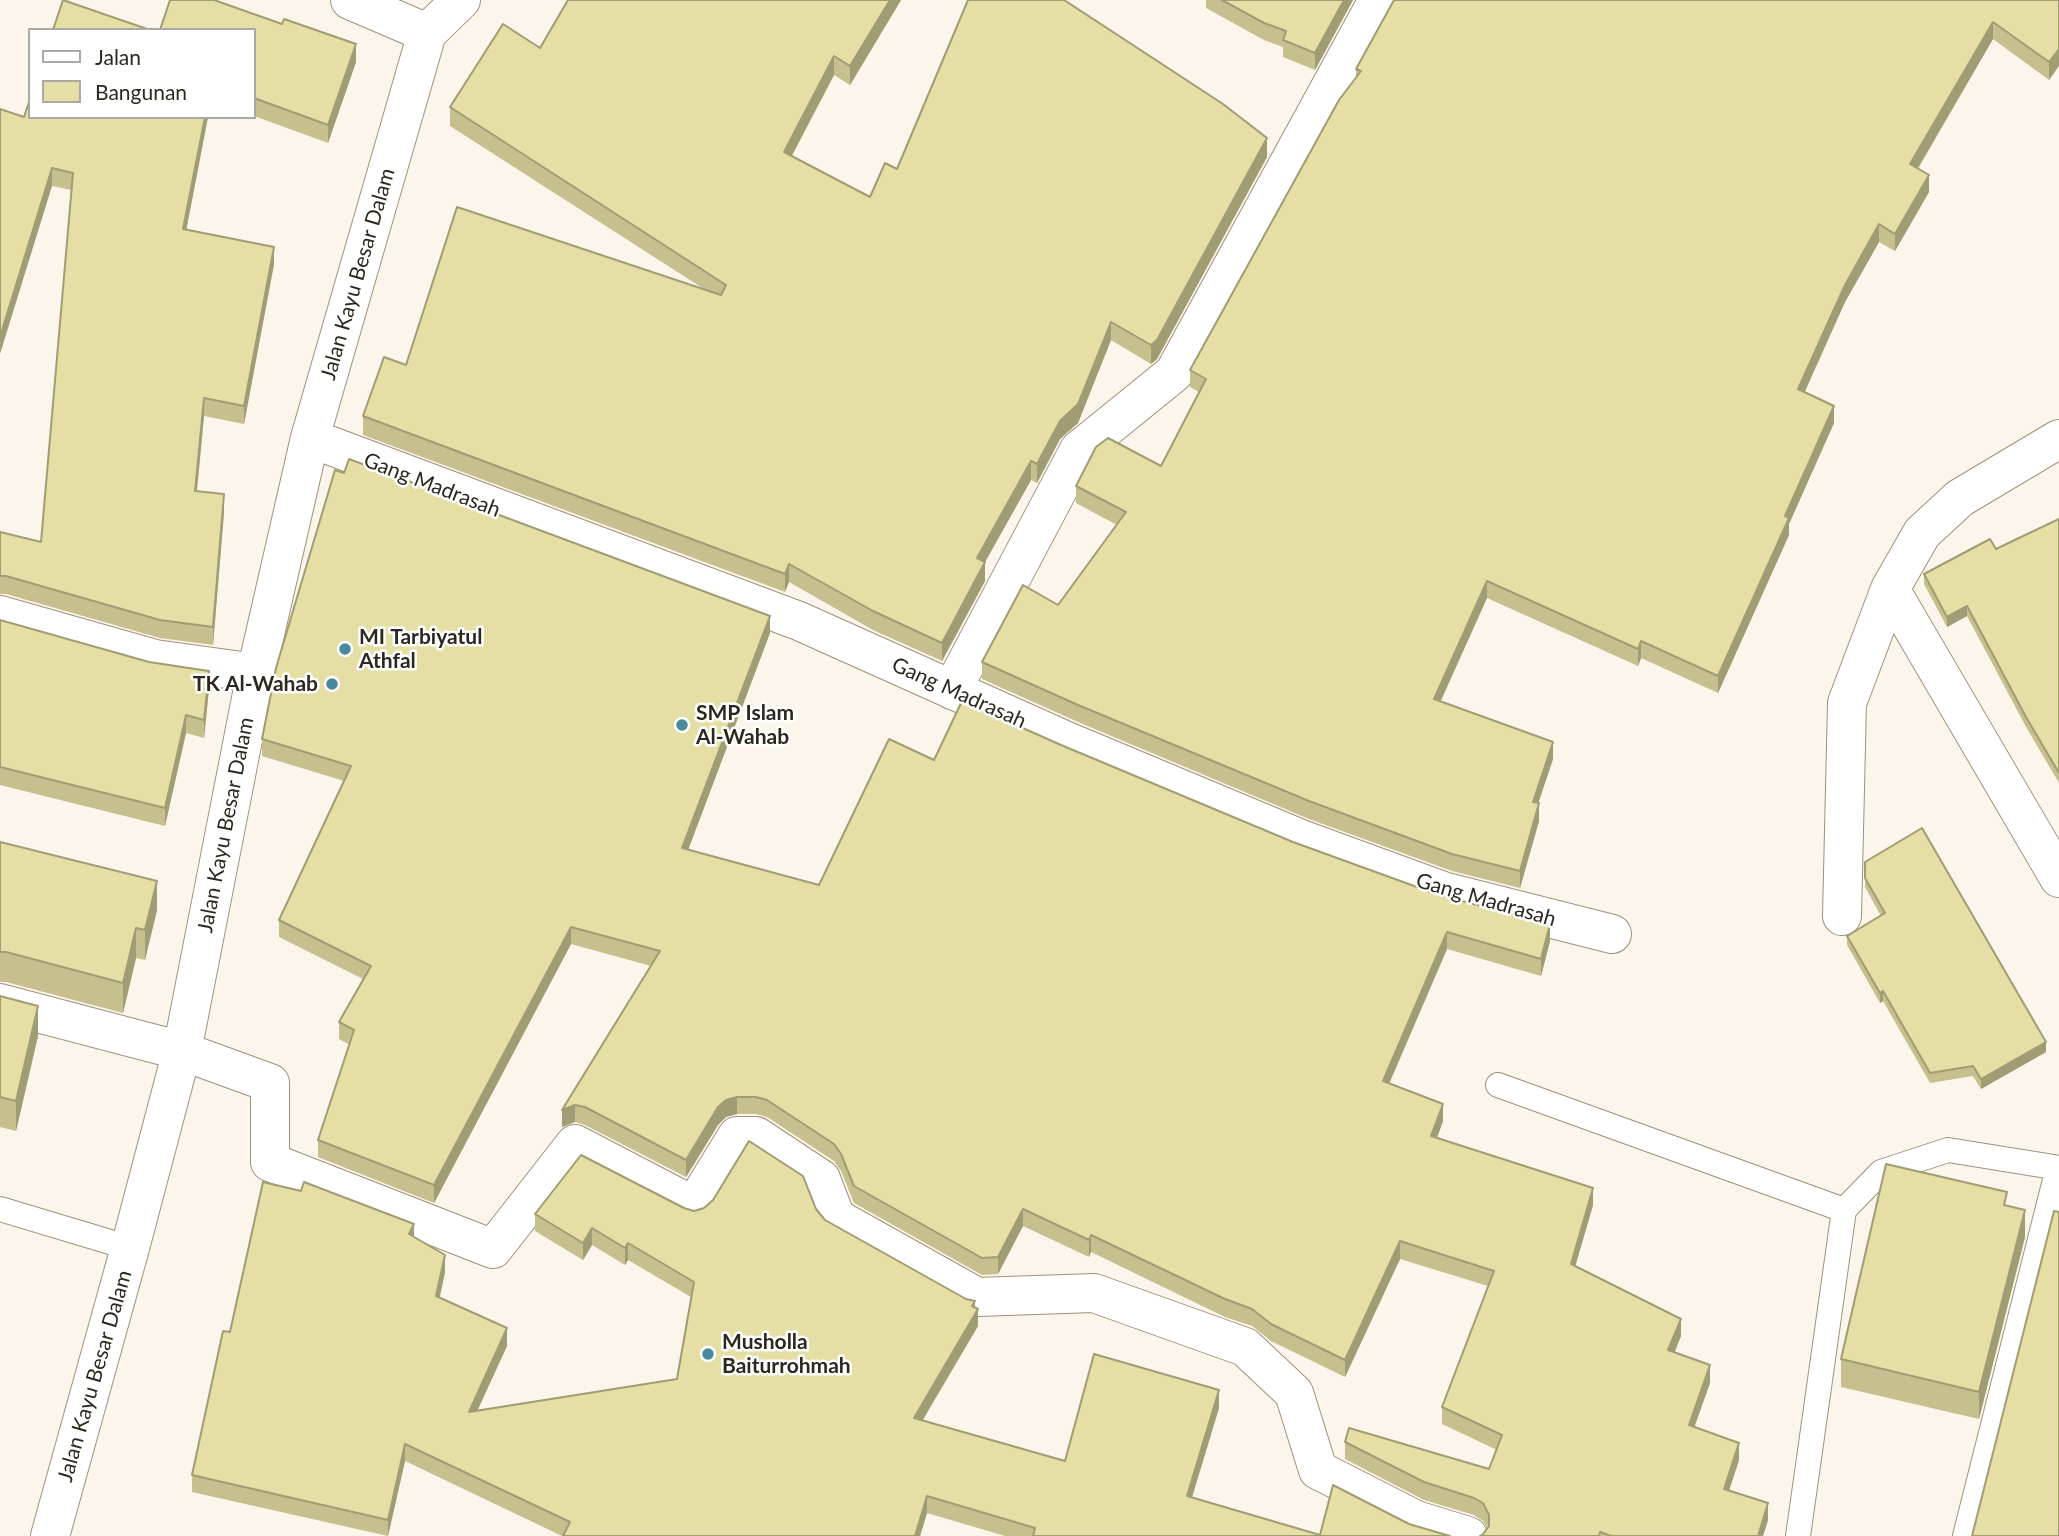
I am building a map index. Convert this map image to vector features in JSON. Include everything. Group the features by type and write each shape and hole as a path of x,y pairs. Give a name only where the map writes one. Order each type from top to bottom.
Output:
{"street":[{"path":"350,0 427,33"},
{"name":"Jalan Kayu Besar Dalam","path":"50,1536 182,1051 256,673 310,438 427,33 461,0"},
{"path":"953,690 1079,450 1174,373 1378,0"},
{"name":"Gang Madrasah","path":"310,438 799,621 1069,742 1301,839 1446,892 1612,934"},
{"path":"1842,916 1847,703 1890,589 1922,533 1960,498 2059,439"},
{"path":"1890,589 2059,878"},
{"path":"0,615 155,659 256,673"},
{"path":"0,1003 182,1051 270,1083 271,1162 493,1249 575,1144 694,1206 737,1136 757,1136 821,1179 836,1218 977,1297 1094,1293 1245,1347 1294,1393 1318,1469 1416,1520 1468,1536"}],"lane":[{"path":"1498,1085 1844,1210"},
{"path":"1798,1536 1844,1210 1881,1172 1948,1150 2059,1168 1965,1536"},
{"path":"0,1209 130,1248"}],"building":[{"path":"63,0 144,28 54,28"},
{"path":"170,0 214,0 282,24 284,19 356,44 328,125 256,99 256,28 161,28"},
{"path":"568,0 890,0 850,66 834,56 784,152 870,197 885,163 897,169 968,0 1064,0 1223,104 1267,138 1157,340 1151,345 1111,322 1078,404 1060,421 1037,464 1031,461 977,558 985,562 942,643 873,611 789,564 785,574 363,416 384,357 406,365 457,207 721,295 726,285 450,107 503,24 540,48"},
{"path":"1222,0 1344,0 1315,53 1283,40 1286,31 1264,23"},
{"path":"1394,0 2059,0 2059,49 2049,62 1993,22 1910,164 1929,175 1895,234 1879,224 1845,285 1798,389 1834,406 1785,516 1789,518 1718,676 1641,641 1638,649 1487,581 1434,699 1553,742 1533,802 1539,803 1520,871 1452,854 1309,801 982,662 1023,585 1058,605 1126,512 1076,486 1096,447 1108,438 1161,466 1206,379 1190,370 1339,100 1361,71 1356,69"},
{"path":"28,105 28,119 205,119 183,229 274,247 244,406 204,398 195,491 224,494 213,627 160,620 0,576 0,532 41,542 73,173 52,168 0,337 0,109 24,117"},
{"path":"349,459 770,616 682,848 819,885 889,739 934,760 962,701 1293,842 1439,895 1550,924 1541,959 1447,932 1383,1081 1443,1104 1431,1136 1593,1188 1571,1264 1681,1319 1668,1350 1710,1365 1689,1425 1739,1443 1724,1489 1768,1503 1758,1536 1611,1536 1600,1532 1599,1536 1480,1536 1489,1526 1489,1515 1483,1503 1424,1482 1345,1442 1349,1428 1489,1469 1502,1435 1442,1407 1494,1271 1400,1241 1345,1360 1271,1324 1252,1309 1225,1299 1091,1235 1089,1240 1023,1209 998,1257 982,1258 854,1186 834,1144 767,1100 737,1097 726,1100 718,1107 686,1160 585,1107 575,1105 562,1110 660,951 571,927 434,1185 318,1140 354,1030 339,1022 371,966 279,920 351,766 262,739 276,668 335,470 344,473"},
{"path":"2059,519 2059,773 1967,606 1947,617 1924,574 1990,539 1996,549"},
{"path":"0,620 149,662 209,671 204,720 186,715 165,808 0,767"},
{"path":"1922,828 2046,1042 1981,1079 1973,1066 1930,1073 1883,991 1880,993 1847,936 1885,913 1865,878 1865,862"},
{"path":"0,842 157,881 145,930 136,928 123,983 0,952"},
{"path":"0,996 38,1006 16,1101 0,1097"},
{"path":"749,1141 803,1176 816,1209 825,1220 966,1299 975,1301 972,1306 978,1309 914,1418 1065,1461 1094,1354 1219,1390 1187,1496 1320,1535 1333,1485 1409,1524 1450,1536 1033,1536 1035,1528 927,1496 915,1536 563,1536 570,1522 405,1444 388,1520 192,1475 223,1331 230,1332 263,1182 301,1191 304,1182 414,1224 409,1234 445,1255 436,1296 507,1328 469,1412 677,1379 694,1282 628,1243 625,1248 592,1228 583,1243 535,1214 581,1155 684,1208 694,1211 704,1208 713,1200"},
{"path":"1886,1164 2007,1192 2004,1205 2025,1210 1979,1392 1841,1359"},
{"path":"2054,1211 2059,1212 2059,1536 1972,1536"}],"place":[{"name":"MI Tarbiyatul Athfal","path":"345,649"},
{"name":"TK Al-Wahab","path":"332,684"},
{"name":"SMP Islam Al-Wahab","path":"682,725"},
{"name":"Musholla Baiturrohmah","path":"708,1354"}]}
